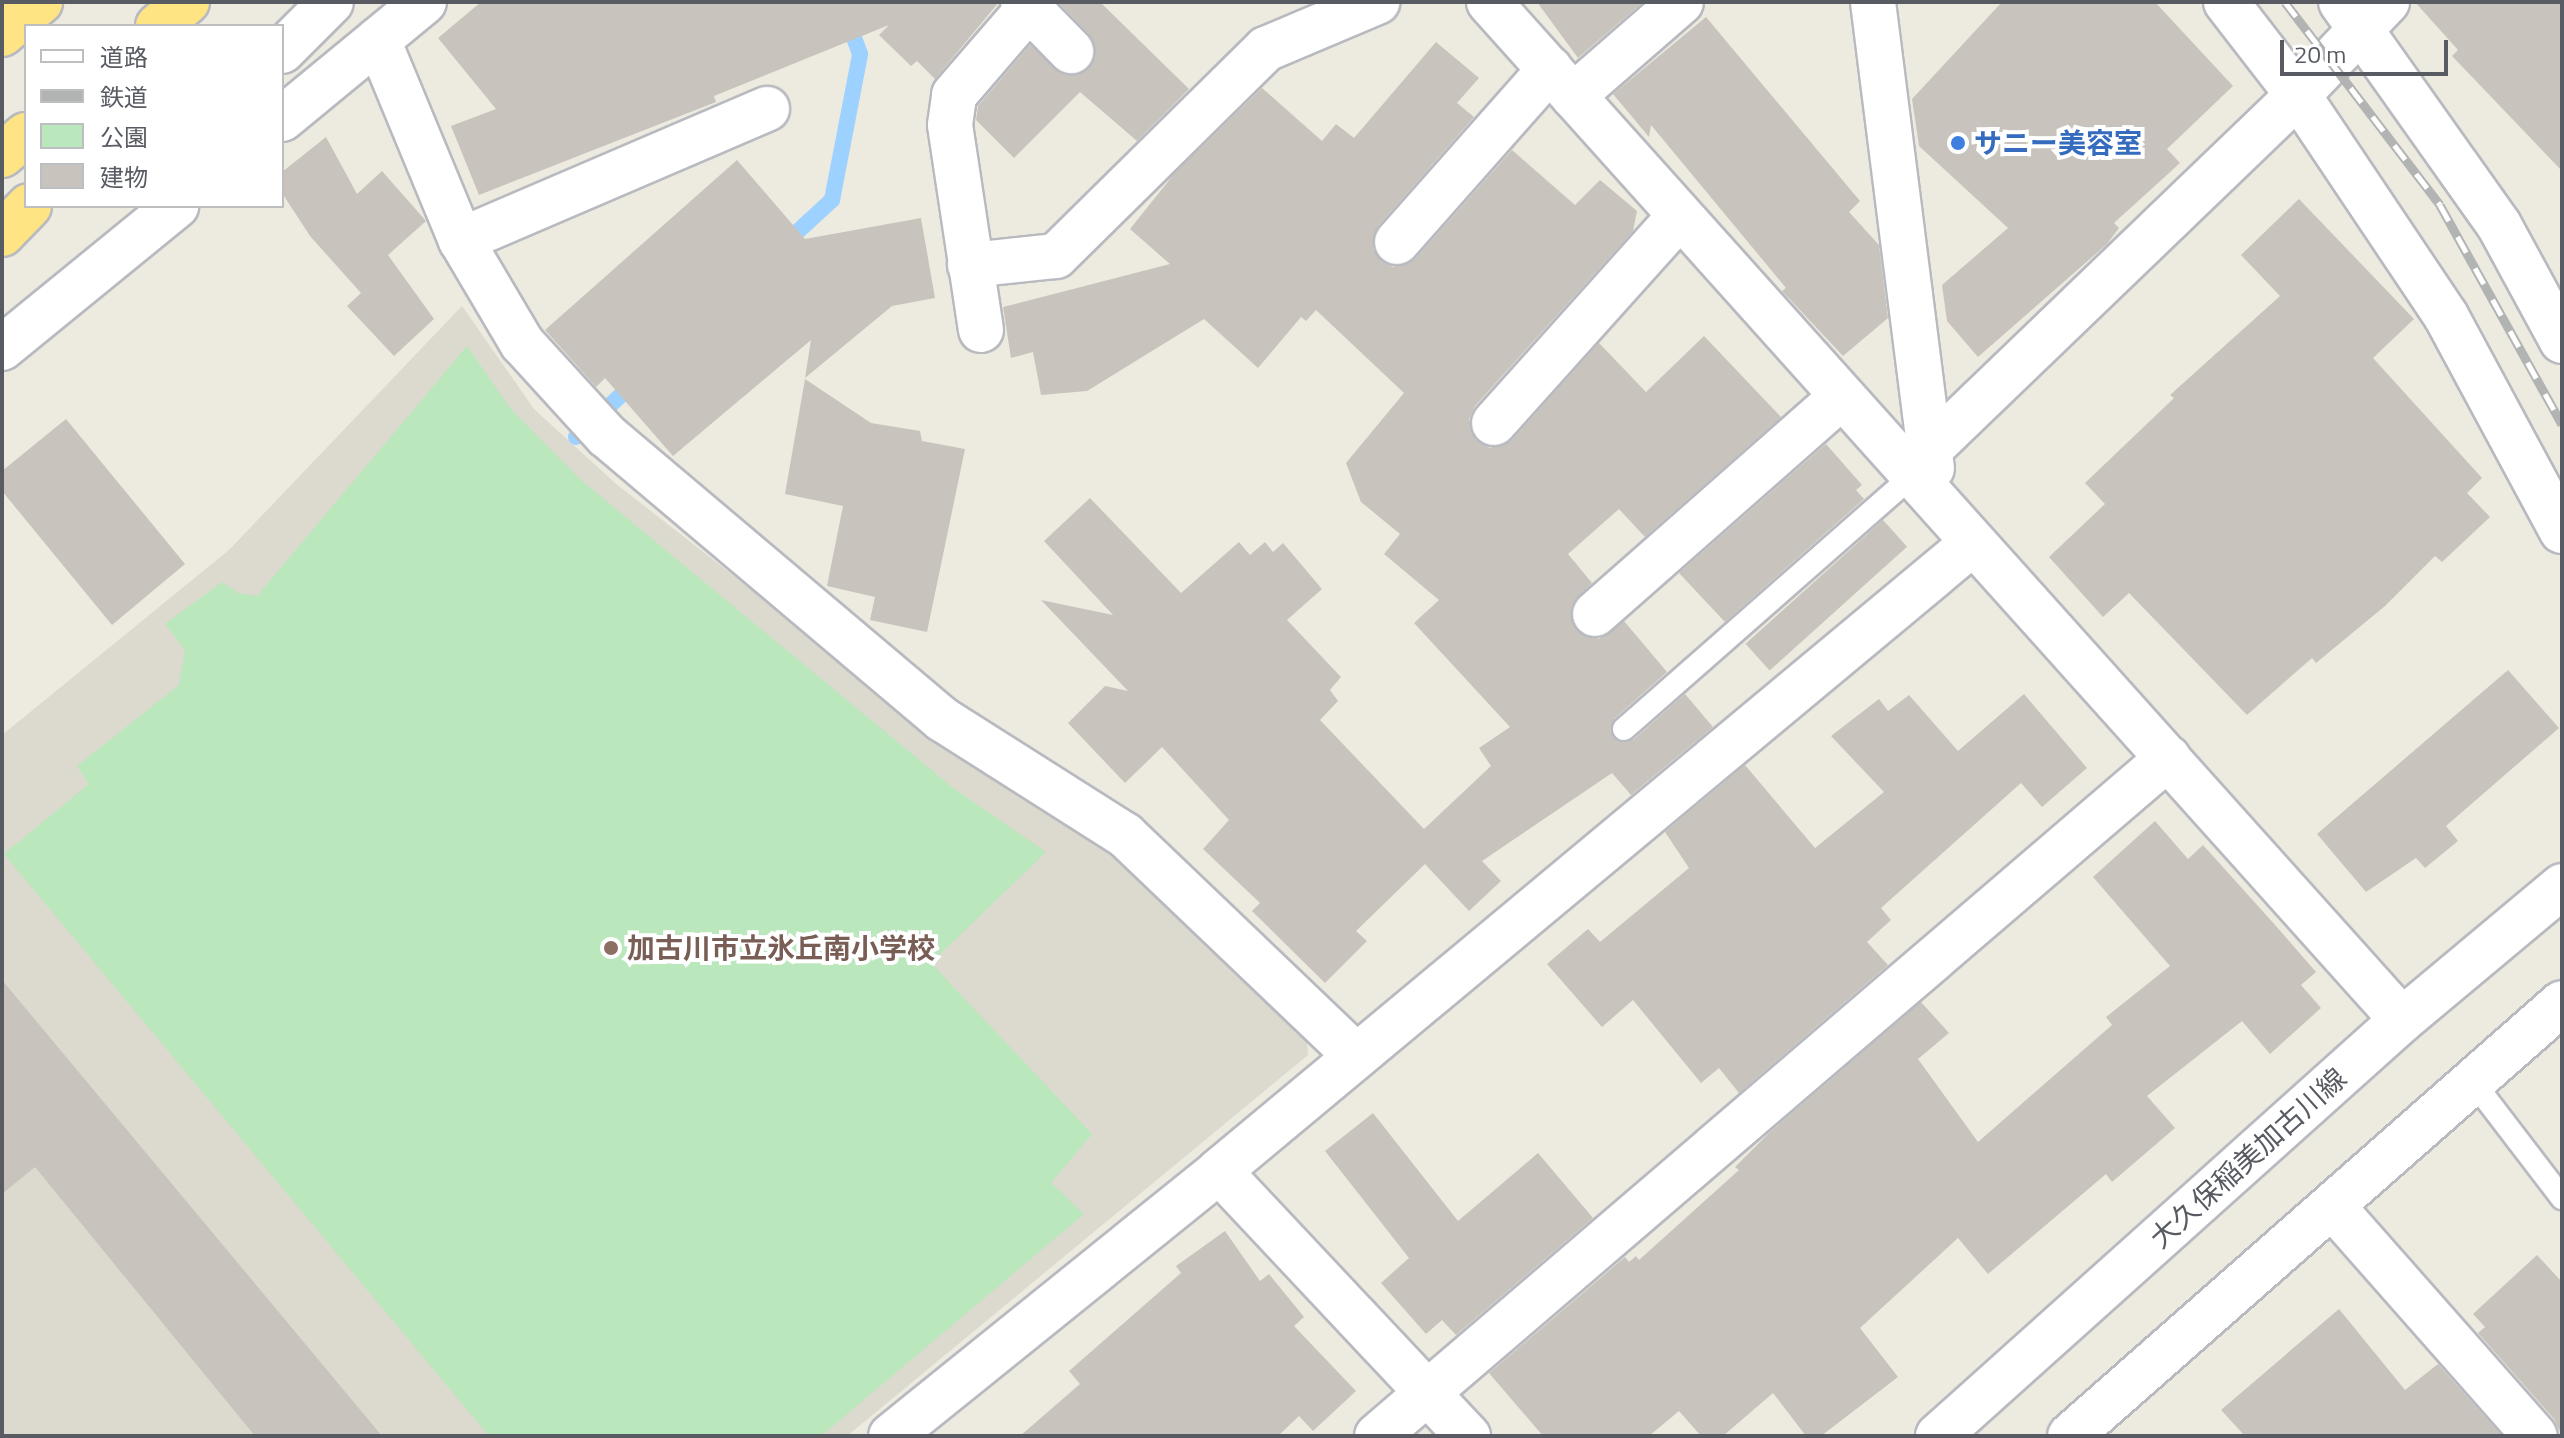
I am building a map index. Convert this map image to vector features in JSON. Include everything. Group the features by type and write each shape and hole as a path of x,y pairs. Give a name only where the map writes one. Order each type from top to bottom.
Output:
{"highway":[{"path":"160,24 187,2"},
{"path":"193,24 212,2"},
{"path":"2,155 24,137"},
{"path":"2,234 27,208"}],"street":[{"path":"284,49 331,2"},
{"path":"284,117 424,2"},
{"path":"970,265 1070,245 1266,49 1377,2"},
{"path":"1489,2 1678,218 1842,396 1926,474 1973,543 2402,1020"},
{"path":"1397,242 1562,83 1681,2"},
{"path":"1873,2 1926,474"},
{"path":"2226,2 2298,95 2446,316 2562,531"},
{"path":"981,330 950,125 954,95 1026,5 1071,51"},
{"path":"1926,474 2298,95 2364,11 2499,225 2562,341"},
{"path":"378,40 461,240 522,343 574,403 607,436 942,719 1125,835 1356,1056"},
{"path":"461,240 767,109"},
{"path":"43,315 125,208"},
{"path":"2,348 174,208"},
{"path":"1494,423 1678,218"},
{"path":"1595,614 1842,396"},
{"path":"891,1436 1219,1171 1973,543"},
{"path":"1377,1436 2168,758"},
{"name":"大久保稲美加古川線","path":"1938,1436 2402,1020 2562,886"},
{"path":"2070,1436 2562,1003"},
{"path":"1219,1171 1468,1436"},
{"path":"2333,1207 2535,1436"}],"lane":[{"path":"1624,729 1926,474"},
{"path":"2474,1083 2562,1198"}],"shaded area":[{"name":"加古川市立氷丘南小学校","path":"462,306 534,409 615,483 968,759 1135,870 1306,1026 1308,1055 847,1436 2,1436 2,735 229,550"}],"green space":[{"name":"加古川市立氷丘南小学校","path":"467,346 510,408 581,480 952,787 1046,852 931,963 1092,1134 1051,1183 1084,1214 821,1436 489,1436 4,854 89,784 77,766 179,685 185,650 165,624 222,582 238,593 257,596"}],"building":[{"path":"481,2 999,2 935,79 917,61 911,66 879,35 889,25 714,96 716,102 479,195 451,126 496,109 438,38"},
{"path":"1058,2 1100,2 1189,89 1137,141 1080,92 1014,158 976,120 978,106 1030,45 1065,75 1078,75 1095,58 1089,34"},
{"path":"1537,2 1643,2 1578,58"},
{"path":"2002,2 2155,2 2233,86 2167,149 2180,163 2114,223 2119,228 2107,244 1978,357 1947,321 1942,285 2008,228 1919,146 1912,99"},
{"path":"2415,2 2562,2 2562,171 2452,56 2458,50"},
{"path":"1706,17 1860,201 1849,212 1879,245 1888,318 1843,356 1782,291 1786,288 1651,125 1649,137 1613,94"},
{"path":"1436,42 1479,78 1457,103 1474,117 1378,226 1373,249 1381,261 1393,267 1415,259 1512,150 1575,205 1600,180 1637,211 1633,231 1475,406 1469,419 1477,441 1490,448 1512,440 1599,343 1646,392 1704,336 1781,417 1645,537 1619,509 1568,554 1592,583 1572,605 1576,630 1599,639 1624,621 1667,672 1614,719 1613,738 1633,740 1685,694 1713,727 1631,795 1612,773 1482,861 1501,881 1469,911 1425,864 1356,931 1367,941 1325,983 1252,911 1260,903 1203,849 1229,820 1162,747 1125,783 1068,723 1105,686 1128,691 1041,600 1113,615 1044,541 1090,498 1181,593 1239,542 1250,555 1265,542 1273,552 1283,543 1322,589 1287,620 1341,677 1330,690 1338,701 1320,720 1424,829 1491,766 1479,748 1510,727 1414,623 1439,600 1384,554 1400,534 1361,502 1346,463 1404,393 1316,310 1306,321 1301,317 1258,368 1204,319 1087,391 1041,395 1033,352 1011,358 1003,307 1170,264 1130,229 1174,174 1262,88 1322,141 1336,124 1354,138"},
{"path":"326,137 357,194 382,171 426,221 388,255 434,319 394,356 347,306 361,293 310,236 284,196 284,170"},
{"path":"737,160 805,239 921,218 935,298 892,306 805,378 811,340 673,456 605,378 596,387 545,330"},
{"path":"2299,199 2414,319 2373,358 2482,478 2467,493 2490,517 2442,562 2435,556 2385,606 2316,663 2312,658 2247,715 2129,593 2103,617 2049,557 2105,504 2085,483 2174,398 2170,395 2280,296 2241,255"},
{"path":"805,379 871,423 920,431 922,441 965,449 927,632 870,620 875,597 827,586 843,506 785,494"},
{"path":"66,419 185,564 112,625 2,491 2,471"},
{"path":"1826,444 1862,485 1856,490 1864,499 1725,622 1679,573"},
{"path":"1883,520 1907,547 1770,671 1746,644"},
{"path":"2508,670 2559,728 2446,826 2458,841 2425,868 2416,858 2366,892 2317,834"},
{"path":"2024,694 2087,768 2042,807 2021,783 1881,908 1891,920 1867,942 1888,965 1739,1093 1719,1068 1701,1083 1633,1000 1602,1027 1547,964 1588,929 1600,942 1689,868 1665,832 1745,765 1815,848 1884,792 1831,736 1879,699 1888,711 1909,695 1958,751"},
{"path":"2155,821 2188,859 2203,845 2276,926 2316,972 2301,985 2321,1008 2270,1054 2242,1021 2147,1096 2175,1128 2112,1182 2106,1174 1988,1274 1958,1238 1860,1328 1898,1377 1821,1436 1806,1436 1773,1393 1723,1436 1701,1436 1679,1411 1649,1436 1543,1436 1489,1373 1625,1257 1629,1262 1636,1256 1639,1260 1739,1170 1735,1167 1770,1132 1921,1002 1949,1033 1918,1059 1978,1142 2112,1025 2106,1017 2170,966 2093,877"},
{"path":"2,980 382,1436 255,1436 35,1167 2,1194"},
{"path":"1373,1113 1458,1221 1538,1153 1593,1218 1456,1335 1442,1320 1426,1334 1381,1283 1409,1258 1325,1151"},
{"path":"1225,1231 1260,1281 1269,1274 1304,1317 1294,1326 1356,1391 1313,1431 1299,1416 1278,1436 1020,1436 1080,1384 1069,1371 1181,1273 1176,1266"},
{"path":"2537,1255 2562,1282 2562,1436 2554,1419 2478,1333 2485,1327 2473,1314"},
{"path":"2339,1309 2405,1390 2438,1364 2502,1436 2245,1436 2221,1410"}],"waterway":[{"path":"783,245 832,200 860,54 841,2"},
{"path":"576,437 634,383"}],"railway":[{"path":"2285,2 2440,205 2562,424"}],"place":[{"name":"サニー美容室","path":"1958,143"},
{"name":"加古川市立氷丘南小学校","path":"611,948"}]}
